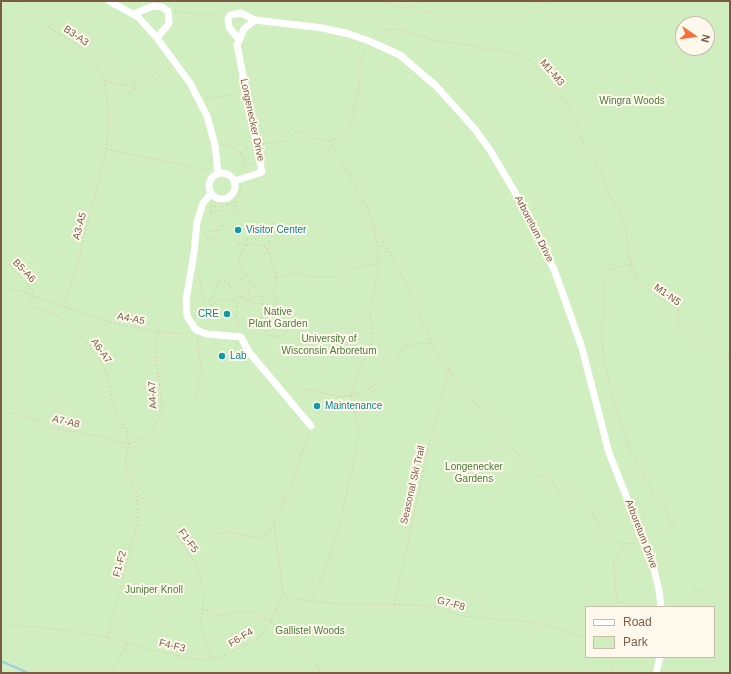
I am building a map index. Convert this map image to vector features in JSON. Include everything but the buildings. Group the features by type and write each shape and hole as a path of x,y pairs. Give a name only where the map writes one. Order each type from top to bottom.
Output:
{"street":[{"path":"109,1 134,14 157,38 176,63 200,100 207,116 215,145 218,171 209,182 211,194 218,199 231,197 235,189 235,181 230,175 218,171"},
{"path":"134,14 146,7 162,7 168,11 169,23 157,38"},
{"name":"Arboretum Drive","path":"230,15 240,13 255,20 323,28 349,34 400,55 436,86 456,106 490,150 524,207 552,266 569,309 588,370 607,447 652,561 659,590 661,606"},
{"path":"230,15 228,20 229,27 238,40 244,29 255,20"},
{"name":"Longenecker Drive","path":"235,181 242,177 262,172 239,56 238,40"},
{"path":"211,194 203,203 196,222 194,253 186,300 189,320 198,332 239,336 249,352 311,426"},
{"path":"656,673 660,658"}],"path":[{"name":"B3-A3","path":"13,1 19,8 84,49 95,60 105,82 109,120 106,148"},
{"path":"383,1 400,8 415,6 430,12"},
{"path":"528,1 550,4"},
{"path":"162,7 187,13 230,15"},
{"name":"M1-M3","path":"369,41 375,35 385,30 395,29 438,41 470,45 488,50 496,48 522,56 535,63 542,76 559,91 578,126 584,146 595,158 606,188 619,210 626,228 628,256 632,264"},
{"path":"241,153 246,148 287,141 296,132 304,133 313,138 330,141 347,130 354,117 353,110 360,84 360,62 369,41"},
{"path":"105,82 121,86 136,87 157,79 176,63"},
{"path":"121,86 125,80 130,79 135,83 136,87"},
{"path":"121,86 123,91 128,93 132,93 136,87"},
{"path":"200,100 246,93"},
{"path":"310,600 324,573 336,537 354,463 359,434 351,396 357,374 369,351 372,338 370,309 379,263 378,245 368,209 330,141"},
{"path":"210,211 211,206 219,207 234,202 241,191 240,185 245,167 241,153 228,144 215,145"},
{"path":"106,148 206,170 218,171"},
{"name":"A3-A5","path":"65,307 106,148"},
{"path":"245,167 261,162"},
{"path":"234,202 236,212"},
{"path":"210,203 229,204"},
{"path":"210,211 215,212 227,210 239,214"},
{"path":"199,232 216,231 222,228 210,211"},
{"path":"373,224 406,283 432,344 461,387 536,475 549,477 559,491 591,508 600,528 618,543 645,542"},
{"path":"252,226 260,236"},
{"path":"245,237 247,239 254,240 266,233 268,230 272,229 274,233 270,236 270,242 267,250 276,278 273,295 285,315 289,327 283,336 270,337 262,328 262,293 240,267 238,260 244,246 246,245 247,239"},
{"path":"266,233 270,236"},
{"path":"200,237 201,242 211,238 222,239"},
{"path":"239,244 257,245 267,250"},
{"name":"B5-A6","path":"1,257 33,290 34,296"},
{"path":"276,278 295,273 316,278 336,277 357,267 379,263"},
{"path":"632,264 608,270 603,278 604,309 601,331 604,362 615,406 634,459 643,473 653,495 665,506 675,532"},
{"name":"M1-N5","path":"632,264 636,279 640,284 678,310 679,317 677,324 679,328 706,342 728,357 730,361"},
{"path":"198,268 204,300 210,300"},
{"path":"228,284 241,280 246,275"},
{"path":"240,297 248,293 250,279"},
{"path":"198,403 196,393 202,371 198,332 213,318 214,310 210,300 219,280 224,280 240,297 252,302 263,304"},
{"name":"A4-A5","path":"1,286 113,323 161,332 192,334 198,332"},
{"path":"189,320 220,300 234,299 237,295"},
{"name":"A6-A7","path":"34,296 31,298 30,306 61,318 79,334 103,365 108,378 114,409 126,428 129,444"},
{"path":"234,299 238,304 235,317 239,322 239,336"},
{"path":"239,336 244,330 261,320"},
{"name":"A4-A7","path":"129,444 143,438 151,432 161,414 162,405 155,348 156,338 161,332"},
{"path":"291,402 306,389 342,397 362,393 385,378 404,347 421,343 432,344"},
{"name":"Seasonal Ski Trail","path":"394,606 429,446 449,369"},
{"name":"A7-A8","path":"1,411 39,421 53,428 103,437 116,442 129,444"},
{"path":"218,534 228,532 260,538 274,525 290,487 311,426"},
{"path":"129,444 125,460 126,469 128,477 137,493"},
{"name":"F1-F5","path":"137,493 165,522 190,554 202,582 204,595 202,608 202,632 212,659"},
{"name":"F1-F2","path":"107,638 138,521 137,493"},
{"path":"274,525 283,593"},
{"path":"618,606 612,564 623,544"},
{"path":"694,589 706,592 721,592 730,597"},
{"name":"G7-F8","path":"283,593 297,599 341,604 394,606 418,605 435,607 461,616 530,622 556,628 585,638"},
{"name":"F6-F4","path":"212,659 249,644 260,636 271,621 283,593"},
{"path":"202,608 216,615 224,615 241,611 253,613 271,621 289,643 325,673"},
{"name":"F4-F3","path":"1,625 39,627 128,642 182,657 212,659"},
{"path":"111,673 128,642"},
{"path":"611,673 616,658"},
{"path":"317,667 320,673"}],"green space":[{"name":"University of Wisconsin Arboretum","path":"1,1 730,1 730,673 1,673"}],"waterway":[{"path":"1,661 28,673"}],"place":[{"name":"Visitor Center","path":"238,230"},
{"name":"CRE","path":"227,314"},
{"name":"Lab","path":"222,356"},
{"name":"Maintenance","path":"317,406"}],"park label":[{"name":"Wingra Woods","path":"632,101"},
{"name":"Native Plant Garden","path":"278,318"},
{"name":"Longenecker Gardens","path":"474,472"},
{"name":"Juniper Knoll","path":"154,590"},
{"name":"Gallistel Woods","path":"310,631"}]}
